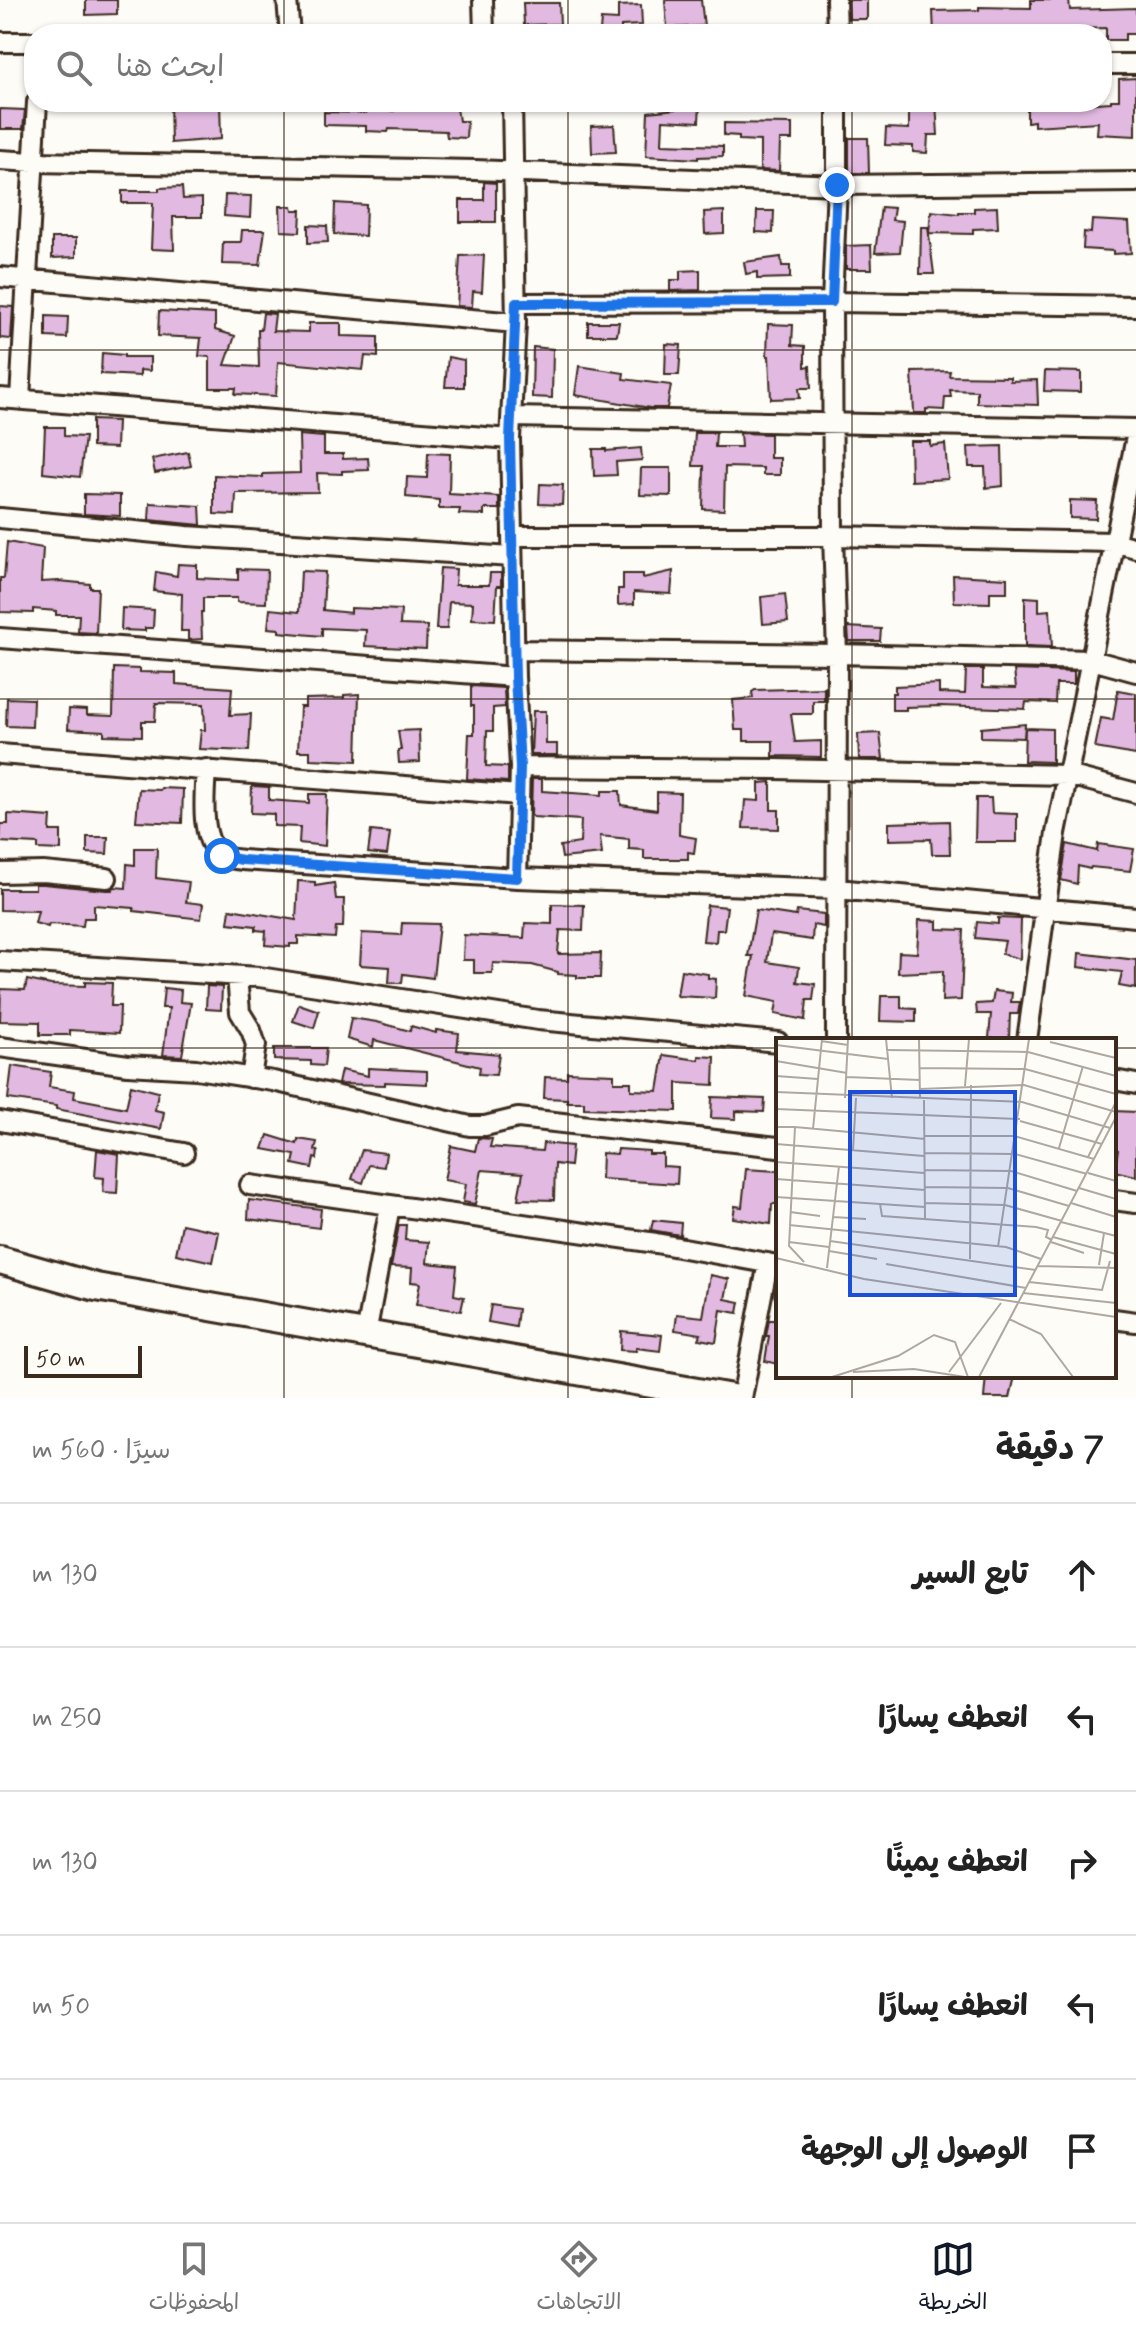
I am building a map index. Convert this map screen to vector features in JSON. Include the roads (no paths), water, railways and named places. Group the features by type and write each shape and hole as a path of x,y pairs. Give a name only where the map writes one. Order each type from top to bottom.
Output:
{"street":[{"path":"287,0 289,24"},
{"path":"483,0 484,24"},
{"path":"836,0 837,24"},
{"path":"0,42 24,42"},
{"path":"1112,64 1136,64"},
{"path":"20,399 36,112"},
{"path":"512,112 516,323 510,439 520,767 517,878"},
{"path":"836,1038 837,654 832,302 837,112"},
{"path":"0,160 475,170 837,185 1136,182"},
{"path":"0,277 516,323"},
{"path":"516,303 832,302 1136,306"},
{"path":"0,398 510,439"},
{"path":"512,417 1136,429"},
{"path":"1027,1038 1056,833 1136,437"},
{"path":"0,518 187,536 512,557"},
{"path":"512,536 833,536 1113,542 1136,548"},
{"path":"0,638 515,677"},
{"path":"515,650 1092,660 1136,672"},
{"path":"0,754 519,795"},
{"path":"520,767 1068,775 1136,793"},
{"path":"206,769 204,809 209,843 222,856 242,860 517,878 837,889 1136,917"},
{"path":"0,873 43,872 107,878"},
{"path":"0,961 259,977 538,1020 776,1042"},
{"path":"237,976 240,1012 256,1045 251,1078"},
{"path":"0,1047 251,1078 470,1126 485,1126 518,1118 776,1147"},
{"path":"1116,1080 1136,1084"},
{"path":"0,1121 184,1153"},
{"path":"250,1185 656,1243 773,1264 742,1398"},
{"path":"1116,1200 1136,1203"},
{"path":"366,1334 390,1206"},
{"path":"0,1260 96,1287 732,1398"},
{"path":"1116,1319 1136,1322"}]}
